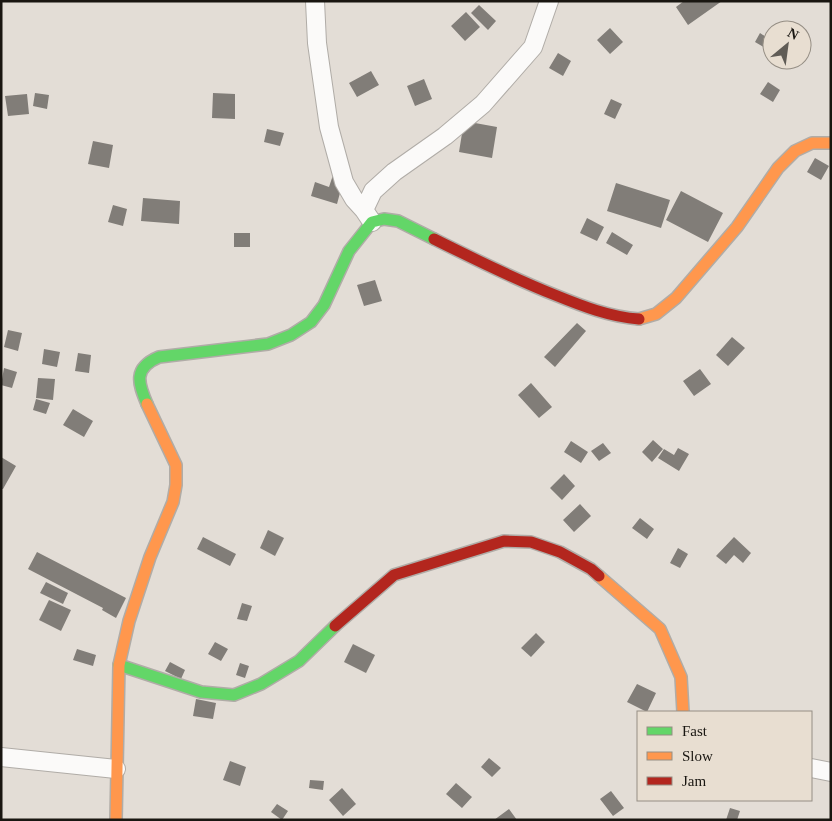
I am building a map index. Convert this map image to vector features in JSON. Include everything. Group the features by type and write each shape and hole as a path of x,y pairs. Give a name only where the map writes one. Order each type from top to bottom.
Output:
{"street":[{"path":"315,1 317,43 329,127 344,182 354,199 368,216 398,221 507,276 582,306 624,318 642,319 656,314 676,298 737,227 778,168 795,151 812,143 831,143"},
{"path":"116,820 119,665 128,621 150,557 173,502 176,485 176,465 139,386 142,368 148,361 159,357 268,344 292,335 311,322 324,305 349,251 368,216 373,191 394,172 445,136 483,104 533,47 550,1"},
{"path":"119,665 201,692 234,696 261,684 299,662 338,623 394,575 504,542 531,542 560,552 591,569 660,629 681,676 683,711"},
{"path":"1,757 116,769"},
{"path":"812,768 831,772"}],"building":[{"path":"684,1 722,1 688,25 676,7"},
{"path":"479,5 496,21 488,30 471,13"},
{"path":"466,12 480,27 465,41 451,26"},
{"path":"610,28 623,42 610,54 597,40"},
{"path":"760,33 762,34 762,46 755,42"},
{"path":"558,53 571,61 563,76 549,68"},
{"path":"371,71 379,85 357,97 349,83"},
{"path":"424,79 432,99 415,106 407,86"},
{"path":"768,82 780,90 773,102 760,94"},
{"path":"35,93 49,95 47,109 33,106"},
{"path":"213,93 235,94 235,119 212,118"},
{"path":"27,94 29,114 8,116 5,96"},
{"path":"611,99 622,104 615,119 604,114"},
{"path":"464,121 497,127 492,158 459,152"},
{"path":"267,129 284,133 280,146 264,142"},
{"path":"93,141 113,145 109,168 88,164"},
{"path":"815,158 829,166 821,180 807,172"},
{"path":"333,175 344,178 337,204 311,196 315,182 329,187"},
{"path":"616,183 670,200 661,228 607,211"},
{"path":"681,191 723,213 708,242 666,220"},
{"path":"143,198 180,201 179,224 141,221"},
{"path":"113,205 127,209 123,226 108,222"},
{"path":"587,218 604,227 597,241 580,233"},
{"path":"612,232 633,245 627,255 606,243"},
{"path":"234,233 250,233 250,247 234,247"},
{"path":"375,280 382,301 364,306 357,285"},
{"path":"577,323 586,331 555,367 544,357"},
{"path":"8,330 22,333 18,351 4,347"},
{"path":"732,337 745,348 728,366 716,355"},
{"path":"44,349 60,352 57,367 42,364"},
{"path":"78,353 91,355 89,373 75,371"},
{"path":"4,368 17,372 12,388 1,385"},
{"path":"700,369 711,384 694,396 683,381"},
{"path":"38,378 55,379 53,400 36,398"},
{"path":"531,383 552,407 539,418 518,395"},
{"path":"36,399 50,403 46,414 33,410"},
{"path":"73,409 93,421 84,437 63,425"},
{"path":"653,440 663,449 652,462 642,452"},
{"path":"571,441 588,452 581,463 564,452"},
{"path":"603,443 611,453 599,461 591,451"},
{"path":"678,448 689,454 679,471 658,458 664,449 674,455"},
{"path":"1,457 16,466 3,489 1,489"},
{"path":"564,474 575,486 562,500 550,488"},
{"path":"580,504 591,516 574,532 563,520"},
{"path":"640,518 654,529 647,539 632,528"},
{"path":"268,530 284,538 275,556 260,548"},
{"path":"203,537 236,554 230,566 197,549"},
{"path":"734,537 751,553 743,563 734,555 726,564 716,556"},
{"path":"678,548 688,554 680,568 670,563"},
{"path":"37,552 126,598 116,618 102,610 103,608 28,569"},
{"path":"46,582 68,593 63,604 40,593"},
{"path":"49,600 71,610 61,631 39,620"},
{"path":"242,603 252,606 247,621 237,619"},
{"path":"536,633 545,642 531,657 521,648"},
{"path":"215,642 228,649 221,661 208,654"},
{"path":"353,644 375,655 366,673 344,662"},
{"path":"77,649 96,655 93,666 73,660"},
{"path":"170,662 185,670 181,679 165,671"},
{"path":"240,663 249,666 245,678 236,675"},
{"path":"637,684 656,693 647,711 627,702"},
{"path":"196,699 216,703 213,719 193,716"},
{"path":"489,758 501,768 492,777 481,767"},
{"path":"230,761 246,767 240,786 223,780"},
{"path":"310,780 324,781 323,790 309,788"},
{"path":"456,783 472,797 462,808 446,794"},
{"path":"342,788 356,804 343,816 329,800"},
{"path":"611,791 624,808 613,816 600,799"},
{"path":"277,804 288,811 282,820 271,812"},
{"path":"730,808 740,811 737,820 726,820"},
{"path":"509,809 517,820 494,820"}],"traffic: fast":[{"path":"147,404 141,389 140,377 141,371 151,361 159,357 268,344 291,335 311,322 324,305 349,251 372,222 384,219 398,221 434,239"},
{"path":"119,665 201,692 234,695 261,684 299,661 335,626"}],"traffic: slow":[{"path":"639,319 656,314 676,298 737,227 778,168 795,151 812,143 831,143"},
{"path":"116,820 119,665 129,621 150,557 173,502 176,485 176,465 147,404"},
{"path":"599,576 660,629 681,677 683,711"}],"traffic: jam":[{"path":"434,239 509,276 565,299 607,313 639,319"},
{"path":"335,626 394,575 504,541 531,542 560,552 591,569 599,576"}]}
